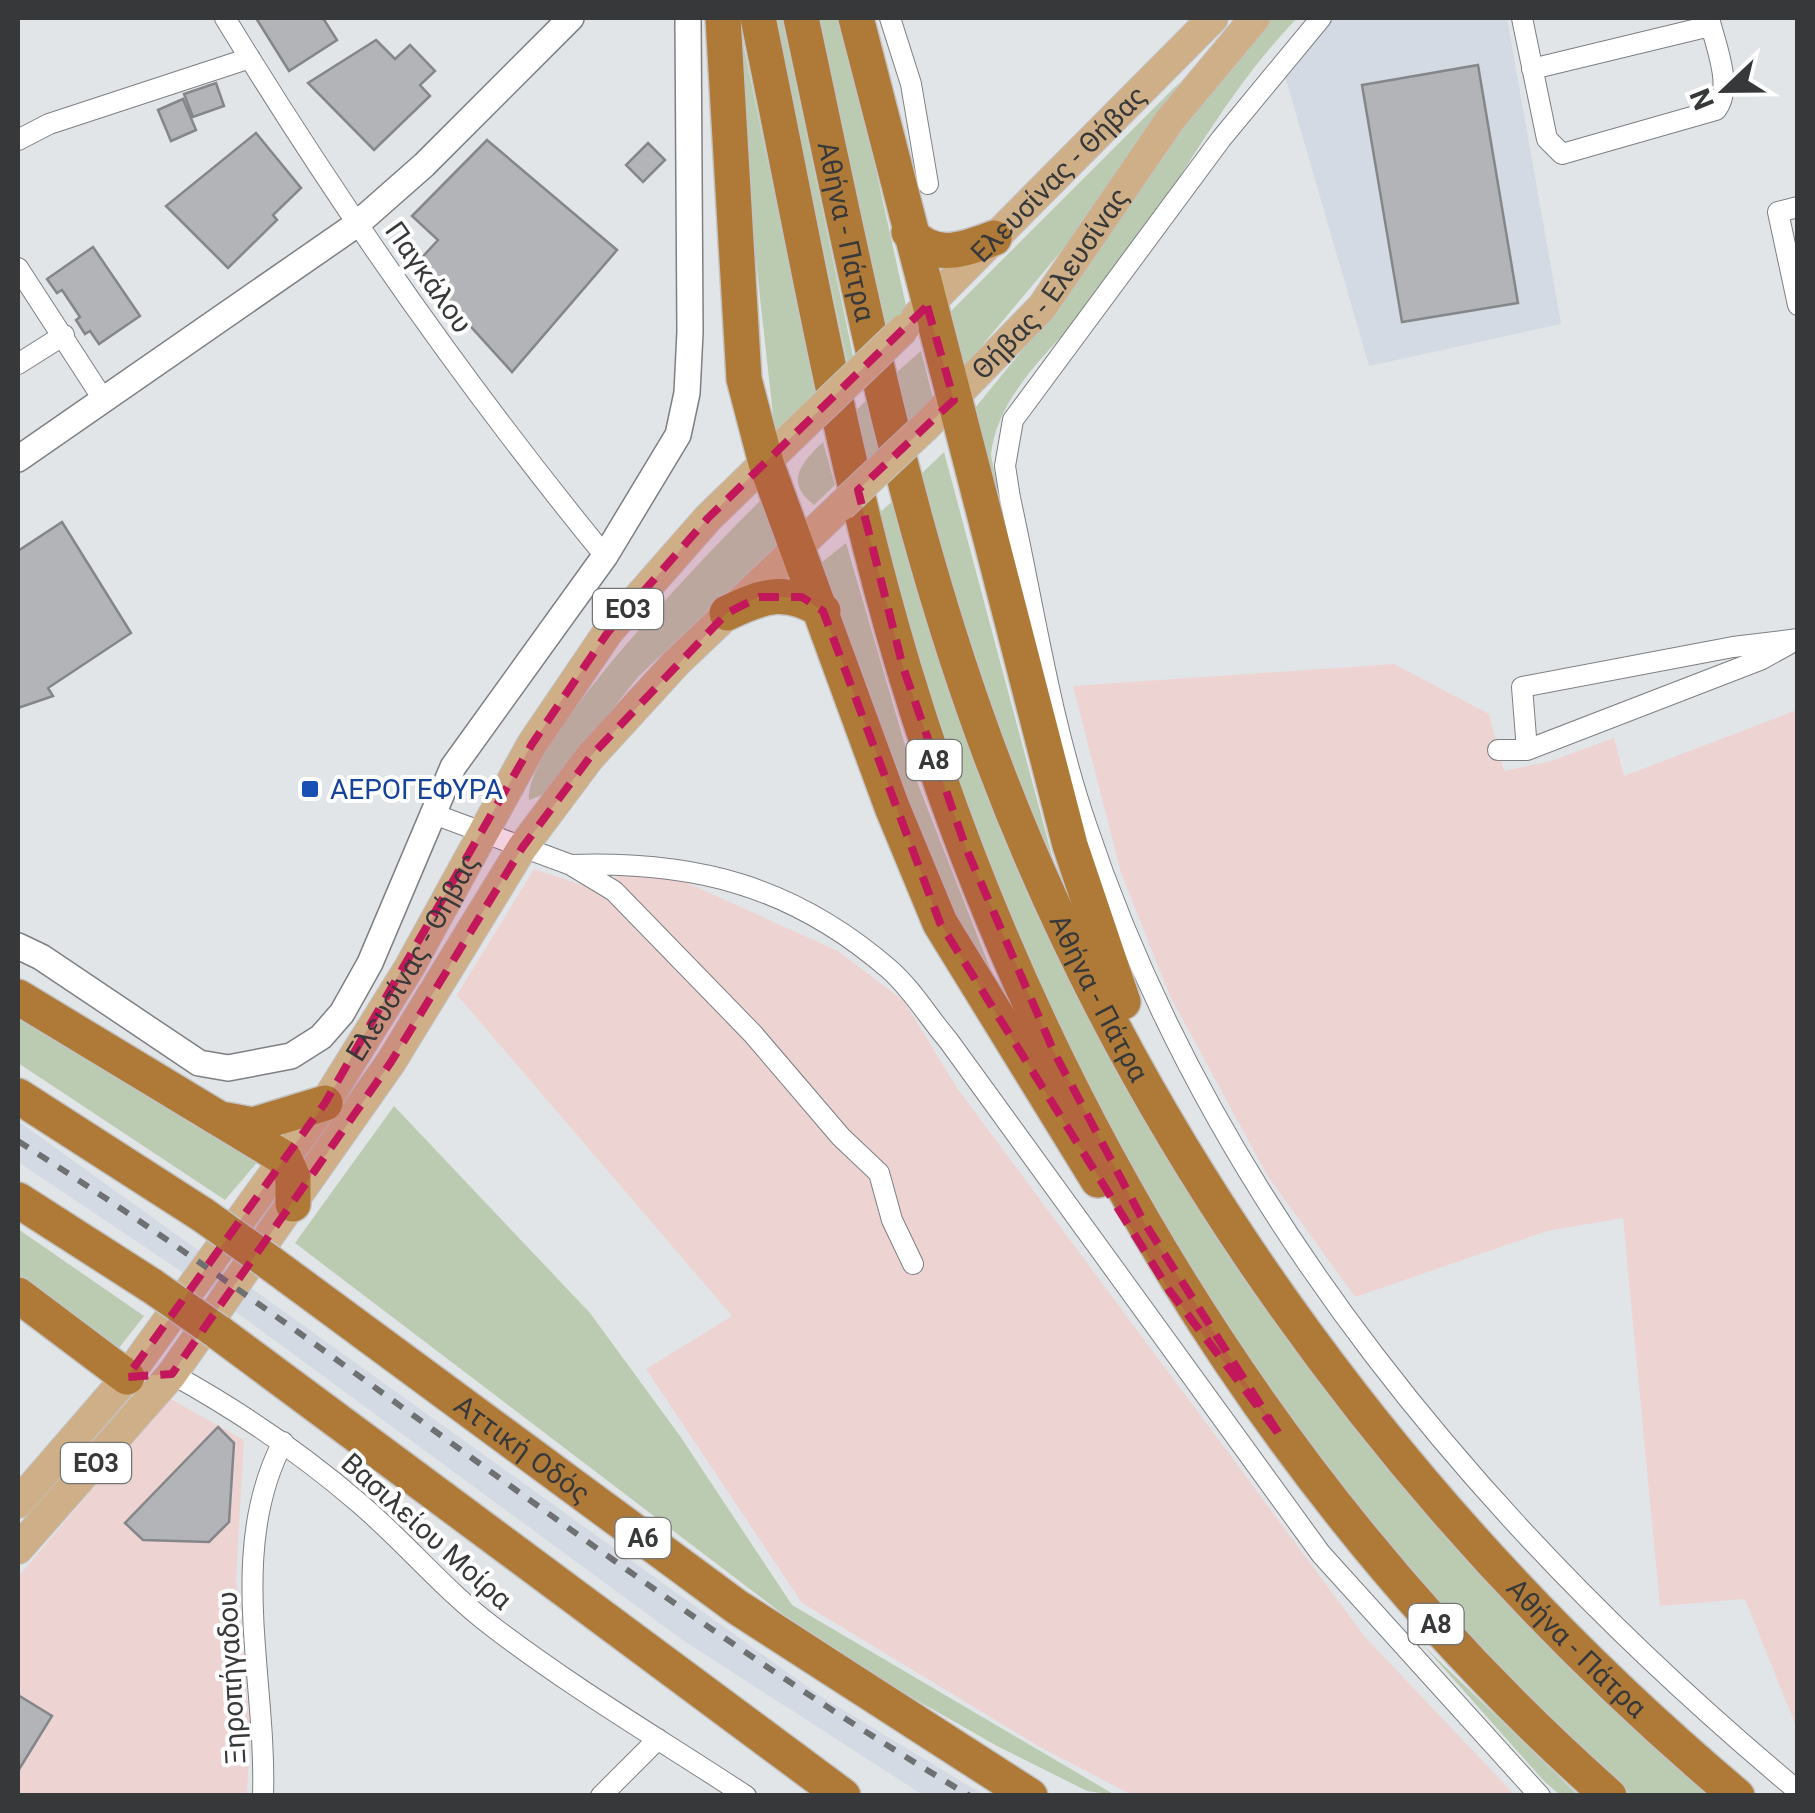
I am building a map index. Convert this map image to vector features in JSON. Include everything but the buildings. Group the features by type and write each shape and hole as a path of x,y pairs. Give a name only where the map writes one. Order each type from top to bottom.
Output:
{"highway":[{"path":"723,18 744,379 766,463 892,807 940,923 990,1010 1169,1290 1282,1436"},
{"name":"Αθήνα - Πάτρα","path":"758,18 872,552 904,668 946,796 1021,982 1097,1135 1180,1282 1282,1436 1452,1642 1609,1796"},
{"name":"Αθήνα - Πάτρα","path":"801,18 903,474 954,649 998,774 1062,925 1167,1120 1285,1305 1450,1515 1642,1712 1737,1796"},
{"path":"856,18 909,232 915,317 954,400 1074,860 1167,1120"},
{"path":"909,232 931,250 947,252 994,238"},
{"path":"728,613 759,597 782,593 802,598 822,611"},
{"path":"18,997 284,1158 294,1178 292,1204"},
{"name":"Αττική Οδός","path":"18,1096 203,1215 737,1606 1030,1796"},
{"path":"226,1120 253,1125 325,1103"},
{"path":"18,1200 218,1332 842,1796"},
{"path":"18,1295 128,1376"}],"main road":[{"name":"Ελευσίνας - Θήβας","path":"18,1503 128,1376 325,1103 409,968 532,744 608,632 708,518 1214,18"},
{"name":"Θήβας - Ελευσίνας","path":"841,506 954,400 1053,293 1170,120 1246,28"},
{"name":"Ελευσίνας - Θήβας","path":"18,1549 172,1374 392,1062 522,848 635,705 841,506"},
{"path":"128,1376 172,1374"}],"street":[{"name":"Παγκάλου","path":"225,18 358,224 505,434 605,556"},
{"path":"18,459 358,224 424,165 571,18"},
{"path":"18,946 199,1063 228,1068 291,1056 321,1037 342,1013 370,963 453,767 605,556 678,435 687,393 688,18"},
{"path":"890,18 911,84 928,184"},
{"path":"1321,18 1221,139 1013,420 1005,466 1010,498 1070,775 1139,963 1197,1084 1262,1193 1340,1310 1442,1436 1554,1562 1675,1683 1798,1792"},
{"path":"1522,18 1532,69 1546,140 1562,154 1716,110 1724,101 1710,22 1532,69"},
{"path":"18,140 50,124 250,58"},
{"path":"1798,207 1778,212 1798,305"},
{"path":"18,268 104,399"},
{"path":"18,364 64,335"},
{"path":"1527,750 1522,687 1732,646 1798,639"},
{"path":"1498,750 1527,750 1760,660 1798,639"},
{"path":"431,814 570,866 614,891 753,1034 841,1136 879,1173 892,1220 913,1264"},
{"path":"570,866 640,863 737,880 829,924 892,972 948,1040 1321,1554 1540,1796"},
{"name":"Βασιλείου Μοίρα","path":"172,1374 283,1442 361,1504 448,1591 493,1627 746,1796"},
{"name":"Ξηροπήγαδου","path":"263,1796 265,1727 251,1615 268,1471 283,1442"},
{"path":"601,1796 658,1739"}],"highlighted area":[{"path":"927,306 954,400 858,490 903,667 966,848 1054,1052 1144,1222 1281,1437 1169,1290 940,923 823,611 802,597 759,597 727,613 590,757 522,848 391,1062 172,1374 127,1377 325,1103 532,744 608,632 708,518"}],"shaded area":[{"path":"1333,18 1507,18 1561,324 1369,366 1285,76"},
{"path":"1394,664 1489,714 1504,771 1551,761 1614,738 1624,776 1797,710 1797,1729 1745,1599 1660,1606 1623,1218 1547,1231 1355,1297 1267,1175 1170,996 1121,873 1073,686"},
{"path":"534,869 591,888 621,875 674,877 838,951 904,1001 957,1088 1366,1638 1515,1795 1132,1795 1040,1747 802,1603 646,1369 732,1316 457,995"},
{"path":"18,1121 822,1697 984,1795 923,1795 684,1641 176,1268 18,1162"},
{"path":"169,1398 244,1440 236,1578 250,1728 247,1795 18,1796 18,1577"}],"green space":[{"path":"738,18 816,396 776,442 744,153"},
{"path":"775,18 782,18 854,360 848,366"},
{"path":"817,18 842,18 907,310 881,335"},
{"path":"1272,18 1297,18 1248,75 1108,286 1026,377 997,428 991,455 1035,675 975,408 1063,300 1130,193 1221,72"},
{"path":"1180,82 1073,237 964,367 945,317"},
{"path":"921,351 933,398 902,429 890,378"},
{"path":"870,397 883,448 866,464 854,412"},
{"path":"823,442 835,485 814,505 800,488 799,473"},
{"path":"944,452 1053,860 1048,861 971,655 917,478"},
{"path":"896,498 1193,1190 1716,1795 1630,1795 1461,1631 1292,1428 1156,1215 1041,993 936,725 877,515"},
{"path":"762,499 781,541 638,677 545,794 529,800 535,773 588,692 667,599"},
{"path":"846,543 912,769 1005,1006 947,919 817,566"},
{"path":"18,1015 260,1159 225,1200 18,1063"},
{"path":"394,1106 590,1313 680,1436 792,1605 1115,1795 1087,1791 997,1746 883,1681 780,1612 295,1243"},
{"path":"18,1229 144,1316 115,1353 18,1278"},
{"path":"1422,1644 1578,1795 1560,1795 1544,1781"}],"railway":[{"path":"18,1141 139,1220 726,1639 970,1796"}],"place":[{"name":"ΑΕΡΟΓΕΦΥΡΑ","path":"310,789"}]}
